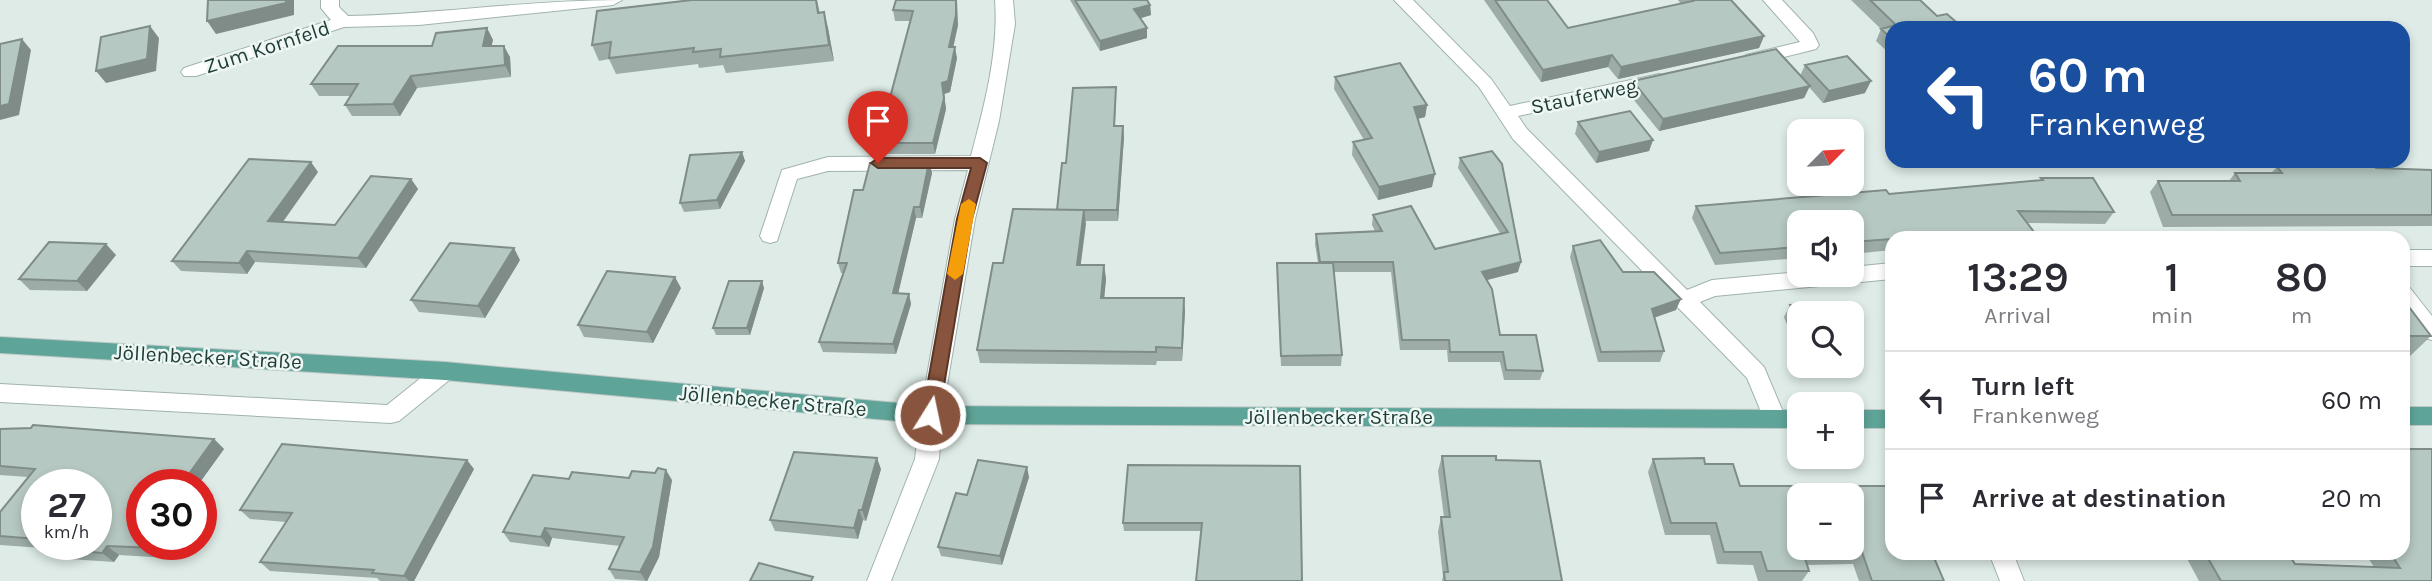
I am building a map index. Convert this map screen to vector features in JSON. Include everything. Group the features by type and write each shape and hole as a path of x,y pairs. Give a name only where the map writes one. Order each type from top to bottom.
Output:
{"main road":[{"name":"Jöllenbecker Straße","path":"0,345 444,371 930,415 1787,419"},
{"path":"2410,416 2432,416"},
{"path":"1864,419 1885,419"}],"street":[{"path":"330,0 330,8 343,22"},
{"name":"Zum Kornfeld","path":"190,72 343,22 419,20 613,0"},
{"path":"879,581 927,459 930,415 964,219 980,163 1006,24 1004,0"},
{"name":"Stauferweg","path":"1403,0 1485,83 1520,134 1756,373 1775,419"},
{"path":"1731,64 1810,45 1808,37 1772,0"},
{"name":"Stauferweg","path":"1504,114 1678,75"},
{"path":"770,236 789,175 828,164 980,163"},
{"path":"2410,258 2432,258"},
{"path":"1685,300 1712,288 1885,272"},
{"path":"2410,303 2432,332"},
{"path":"0,393 391,414 444,371"},
{"path":"2004,560 2012,581"}],"building":[{"path":"208,0 286,0 286,3 207,21"},
{"path":"692,0 816,0 818,13 824,12 829,45 720,57 721,49 693,52 694,48 609,58 611,42 592,45 597,11"},
{"path":"896,0 956,0 956,15 949,47 955,47 948,81 942,83 944,98 933,143 878,143 913,11 893,10"},
{"path":"1075,0 1147,0 1150,5 1134,9 1147,28 1100,41"},
{"path":"1495,0 1547,0 1568,28 1692,0 1731,0 1764,36 1621,67 1612,55 1543,70"},
{"path":"1870,0 1920,0 1937,16 1947,14 1955,21 1892,21"},
{"path":"150,26 147,59 96,71 101,37"},
{"path":"487,28 483,46 504,46 505,65 411,76 393,104 345,105 358,84 311,84 338,46 432,46 436,33"},
{"path":"22,39 9,104 0,106 0,44"},
{"path":"1776,49 1810,86 1663,119 1633,81"},
{"path":"1847,56 1871,81 1829,91 1805,65"},
{"path":"1400,63 1427,105 1414,107 1435,174 1379,187 1353,142 1372,138 1335,77"},
{"path":"1116,87 1114,126 1123,126 1117,210 1057,210 1062,163 1066,163 1073,88"},
{"path":"1630,111 1653,140 1599,152 1578,122"},
{"path":"1492,151 1502,164 1521,262 1482,272 1492,289 1500,335 1536,335 1543,371 1506,370 1503,352 1450,352 1449,340 1402,340 1393,262 1320,262 1316,234 1382,231 1373,215 1411,206 1435,249 1508,232 1460,158"},
{"path":"742,152 717,200 680,203 690,155"},
{"path":"249,159 311,162 268,221 335,225 371,176 411,179 358,258 247,251 239,263 172,261"},
{"path":"929,162 920,207 914,207 893,293 909,294 893,344 819,342 847,263 838,263 854,190 863,190 870,163"},
{"path":"2278,168 2432,170 2432,215 2172,215 2158,181 2240,181 2235,173 2282,173"},
{"path":"2041,178 2093,178 2114,212 2018,211 2033,231 1885,231 1885,240 1864,241 1864,210 1787,210 1787,248 1720,253 1696,206 1815,196 1864,196 1864,192 1886,190 1889,194 2043,180"},
{"path":"1013,209 1084,210 1077,265 1104,265 1101,298 1184,298 1182,348 1156,347 1156,352 977,350 993,263 1003,263"},
{"path":"1600,240 1623,272 1654,272 1681,299 1652,309 1664,351 1601,352 1573,246"},
{"path":"49,242 106,244 77,281 19,279"},
{"path":"450,243 514,248 478,306 411,300"},
{"path":"1277,263 1333,263 1342,355 1281,356"},
{"path":"607,271 675,277 647,332 578,325"},
{"path":"729,281 762,281 747,328 713,328"},
{"path":"2410,308 2431,336 2410,336"},
{"path":"33,425 214,439 192,469 126,469 126,547 112,546 112,469 0,466 0,429 31,428"},
{"path":"282,444 467,460 404,576 372,573 374,570 260,562 292,513 240,510"},
{"path":"2410,449 2432,449 2432,581 2221,581 2209,560 2292,560 2295,564 2400,568 2395,560 2410,560"},
{"path":"794,452 877,458 854,528 770,520"},
{"path":"1442,456 1496,456 1496,460 1540,461 1562,581 1445,581 1444,572 1448,572 1441,517 1450,517"},
{"path":"1704,458 1705,464 1733,464 1740,486 1787,486 1787,560 1806,560 1809,571 1767,571 1761,552 1724,552 1716,523 1671,523 1653,459"},
{"path":"978,460 1027,467 1000,556 938,547 956,493 967,495"},
{"path":"1128,465 1300,466 1302,581 1196,581 1202,523 1123,523"},
{"path":"658,468 666,470 653,547 640,572 609,569 624,537 545,528 541,537 503,532 533,475 569,479 572,472 629,478 632,471 655,473"},
{"path":"21,486 21,538 0,536 0,512"},
{"path":"1864,486 1885,486 1885,560 1935,560 1944,581 1872,581 1864,558"},
{"path":"759,563 813,577 811,581 750,581"}],"slow traffic":[{"path":"955,274 969,204"}],"route":[{"path":"878,163 980,163 964,219 930,415"}]}
